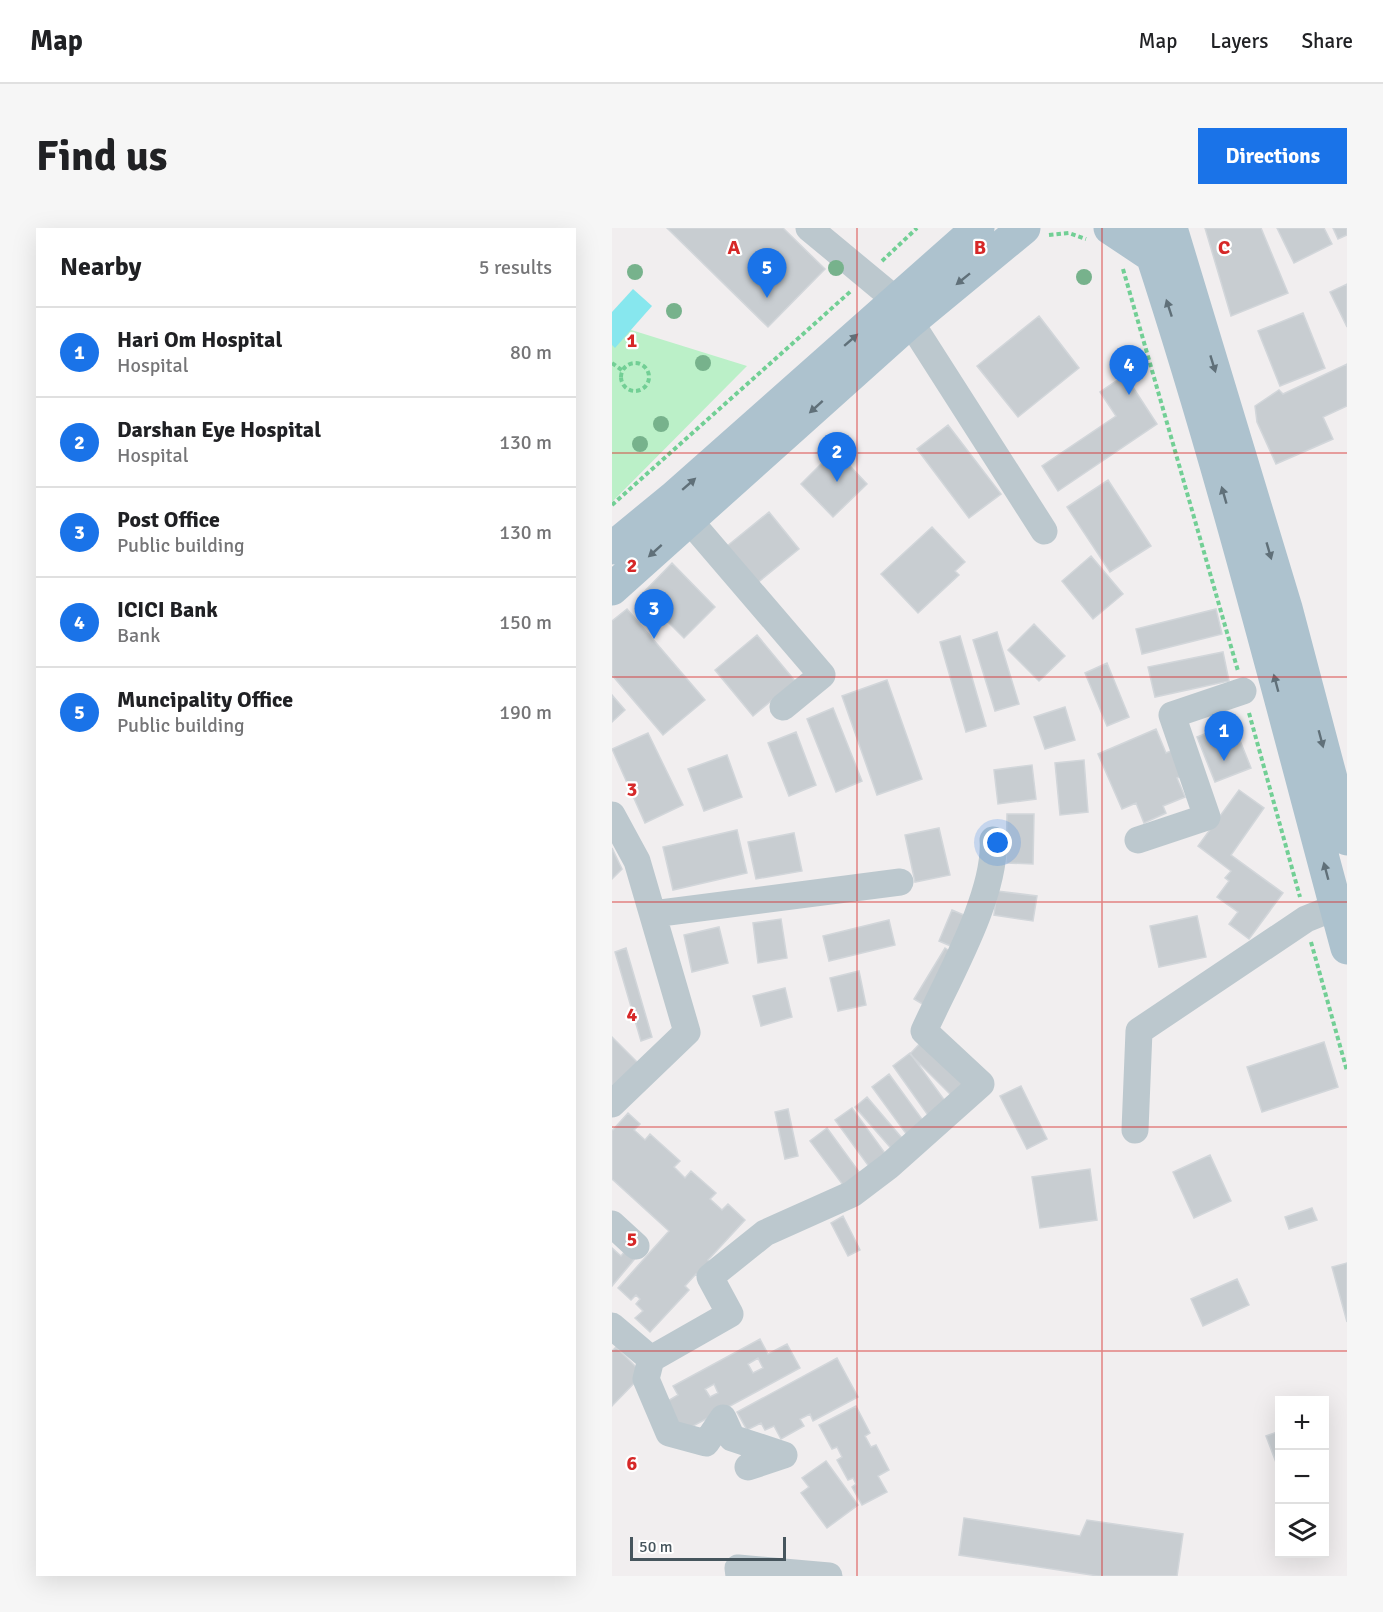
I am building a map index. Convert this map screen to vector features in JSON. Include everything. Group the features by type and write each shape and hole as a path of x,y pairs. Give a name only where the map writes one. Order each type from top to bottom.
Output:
{"main road":[{"path":"612,589 689,519 903,311 978,228"},
{"path":"612,548 903,311 1032,232"},
{"path":"1100,234 1156,240"},
{"path":"1156,240 1261,524 1347,839"},
{"path":"1156,240 1341,906 1347,948"}],"street":[{"path":"809,228 867,276 903,311 1044,531"},
{"path":"689,519 822,675 783,707"},
{"path":"1138,840 1207,817 1172,715 1243,691"},
{"path":"612,814 637,861 687,1032 612,1104"},
{"path":"748,1467 784,1455 732,1438 723,1418 706,1443 669,1433 646,1379 651,1359 730,1314 710,1277 765,1233 852,1194 890,1166 981,1084 924,1031 978,911 994,859 993,840"},
{"path":"653,914 900,882"},
{"path":"1135,1130 1139,1031 1306,919 1341,906"},
{"path":"612,1224 636,1246"},
{"path":"612,1326 651,1359"},
{"path":"739,1576 738,1568 829,1576"}],"path":[{"path":"612,505 867,276 916,228"},
{"path":"1032,232 1100,234"},
{"path":"1156,240 1243,691 1347,1071"},
{"path":"612,363 622,371"},
{"path":"630,364 644,366 650,378 647,386 635,392 627,389 621,381 622,371 630,364"}],"green space":[{"path":"612,324 747,366 612,502"}],"water":[{"path":"633,289 652,306 615,348 612,345 612,312"}],"building":[{"path":"667,228 783,228 825,269 768,327"},
{"path":"1205,228 1261,228 1288,293 1231,316"},
{"path":"1277,228 1324,228 1332,244 1294,263"},
{"path":"1333,228 1347,228 1347,235 1338,239"},
{"path":"1347,284 1347,327 1330,292"},
{"path":"1303,313 1325,368 1280,386 1258,331"},
{"path":"1039,316 1079,368 1018,417 977,366"},
{"path":"1347,364 1347,406 1323,417 1333,439 1276,464 1257,422 1255,406 1279,390 1283,394"},
{"path":"1125,375 1157,424 1058,491 1042,466 1116,416 1100,392"},
{"path":"948,425 1001,494 969,518 917,449"},
{"path":"835,450 867,484 833,517 801,484"},
{"path":"1108,480 1151,546 1110,572 1067,507"},
{"path":"769,512 799,549 751,588 721,551"},
{"path":"932,527 965,562 955,571 959,575 918,613 881,574"},
{"path":"1091,556 1123,594 1093,619 1062,581"},
{"path":"672,563 715,607 684,638 641,595"},
{"path":"627,609 705,700 663,735 612,675 612,621"},
{"path":"1216,609 1222,634 1142,654 1136,629"},
{"path":"1034,624 1065,656 1039,681 1008,650"},
{"path":"997,632 1019,704 995,711 973,640"},
{"path":"757,635 795,681 753,716 715,670"},
{"path":"960,636 986,726 966,732 940,642"},
{"path":"1223,652 1229,681 1155,697 1148,667"},
{"path":"1107,663 1129,717 1107,726 1085,673"},
{"path":"887,680 922,779 877,795 842,696"},
{"path":"612,695 625,710 612,722"},
{"path":"1065,707 1075,740 1045,749 1034,717"},
{"path":"833,708 862,781 836,792 807,719"},
{"path":"1233,723 1251,768 1215,782 1197,737"},
{"path":"1156,729 1166,753 1171,751 1182,776 1177,778 1185,797 1163,806 1166,813 1144,823 1136,803 1122,809 1098,754"},
{"path":"796,732 816,785 789,796 768,743"},
{"path":"648,733 683,805 645,823 612,749"},
{"path":"727,755 742,797 704,811 688,769"},
{"path":"1084,760 1088,812 1060,815 1055,763"},
{"path":"1032,765 1036,799 998,804 994,770"},
{"path":"1239,790 1264,808 1231,855 1283,893 1249,939 1229,924 1238,912 1217,897 1229,881 1225,878 1231,871 1198,846"},
{"path":"1007,814 1034,814 1033,864 1006,863"},
{"path":"939,828 950,875 915,882 905,835"},
{"path":"737,830 747,873 673,890 663,847"},
{"path":"794,833 802,871 756,879 748,842"},
{"path":"612,848 622,869 612,879"},
{"path":"997,891 1037,896 1033,921 994,915"},
{"path":"952,910 973,919 960,950 939,941"},
{"path":"1197,916 1206,957 1159,967 1150,926"},
{"path":"781,919 787,958 758,963 753,923"},
{"path":"889,920 895,945 829,961 823,936"},
{"path":"719,927 728,963 692,972 684,935"},
{"path":"626,948 652,1037 641,1041 615,952"},
{"path":"945,948 960,958 929,1008 914,999"},
{"path":"859,971 866,1005 838,1011 830,978"},
{"path":"785,988 792,1017 761,1026 753,996"},
{"path":"612,1037 641,1066 612,1095"},
{"path":"925,1038 973,1086 957,1101 910,1054"},
{"path":"1324,1042 1338,1087 1262,1112 1247,1067"},
{"path":"910,1053 948,1105 930,1118 893,1066"},
{"path":"889,1074 927,1126 910,1139 872,1087"},
{"path":"1021,1086 1047,1139 1027,1149 1000,1096"},
{"path":"867,1097 907,1144 896,1154 855,1107"},
{"path":"852,1108 890,1160 873,1172 835,1120"},
{"path":"788,1109 798,1156 785,1159 775,1112"},
{"path":"628,1113 640,1124 634,1130 645,1140 650,1134 680,1161 674,1167 685,1178 691,1171 716,1193 710,1199 722,1210 728,1204 745,1220 708,1260 712,1264 700,1278 696,1274 685,1286 689,1290 650,1332 635,1318 643,1311 636,1304 640,1299 636,1295 631,1300 618,1288 669,1231 612,1179 612,1131"},
{"path":"827,1128 865,1180 849,1193 810,1141"},
{"path":"1210,1155 1231,1201 1194,1218 1173,1172"},
{"path":"1090,1169 1097,1220 1040,1228 1032,1177"},
{"path":"1312,1208 1317,1220 1289,1229 1285,1217"},
{"path":"843,1216 860,1250 848,1256 831,1223"},
{"path":"629,1246 638,1255 612,1286 612,1248 621,1256"},
{"path":"1347,1263 1347,1322 1332,1267"},
{"path":"1237,1279 1249,1305 1203,1326 1191,1299"},
{"path":"760,1339 768,1354 787,1344 800,1368 682,1432 666,1402 678,1395 673,1386","holes":["758,1358 763,1368 753,1373 748,1364","714,1384 718,1393 710,1397 705,1389"]},
{"path":"616,1347 643,1374 612,1406 612,1351"},
{"path":"837,1358 858,1397 813,1421 810,1414 800,1419 804,1426 781,1439 774,1426 765,1430 761,1423 747,1430 737,1412"},
{"path":"856,1406 870,1433 865,1436 871,1447 876,1445 889,1470 878,1476 887,1492 862,1505 852,1487 856,1484 853,1478 848,1480 837,1460 842,1457 837,1447 832,1449 819,1425"},
{"path":"1275,1433 1275,1460 1266,1436"},
{"path":"826,1461 858,1505 827,1528 801,1493 809,1487 802,1478"},
{"path":"964,1518 1080,1536 1087,1520 1183,1534 1177,1576 1098,1576 959,1555"}],"place":[{"name":"Muncipality Office","path":"767,298"},
{"name":"ICICI Bank","path":"1129,395"},
{"name":"Darshan Eye Hospital","path":"837,482"},
{"name":"Post Office","path":"654,639"},
{"name":"Hari Om Hospital","path":"1224,761"}]}
